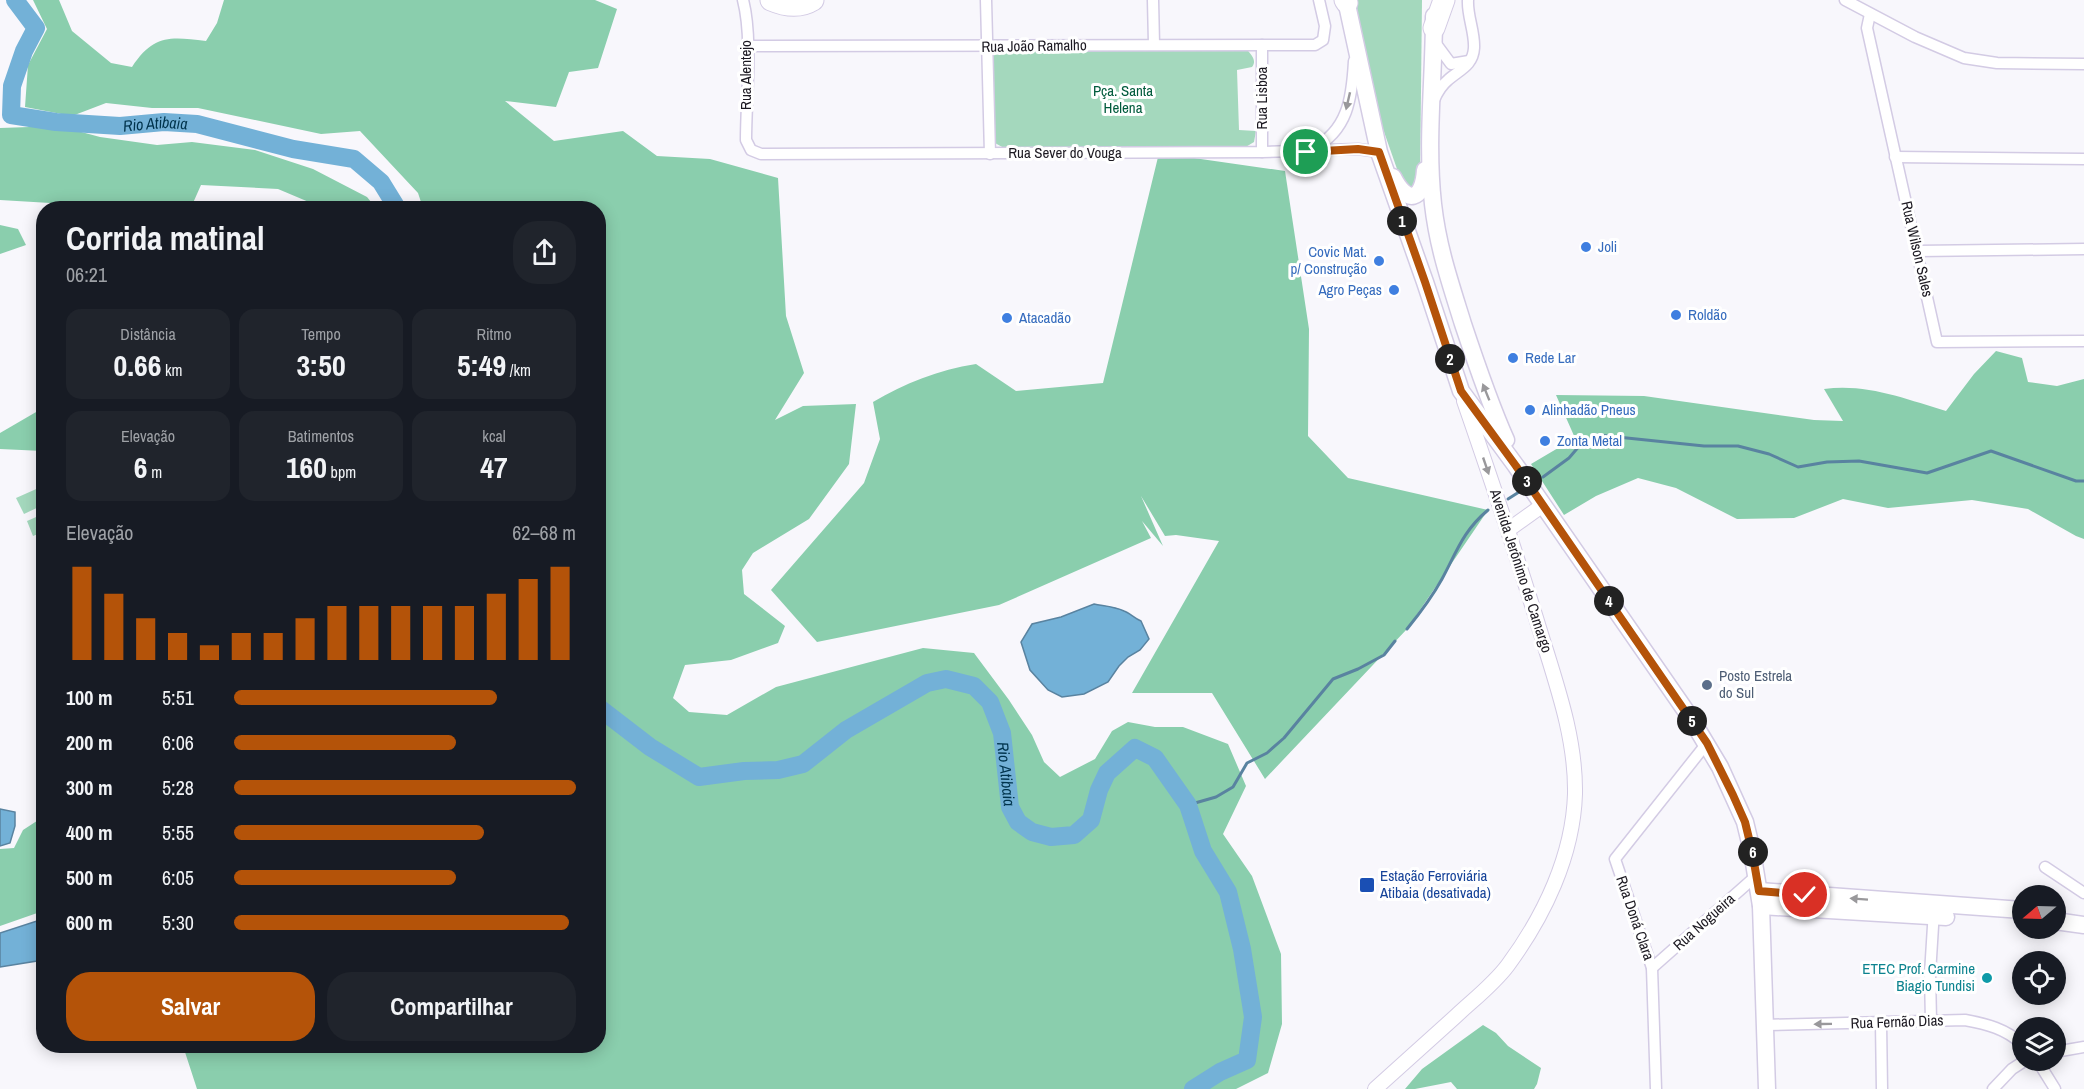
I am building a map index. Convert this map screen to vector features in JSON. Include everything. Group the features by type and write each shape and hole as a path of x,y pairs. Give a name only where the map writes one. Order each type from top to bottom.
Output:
{"highway":[{"path":"771,0 791,6 813,0"},
{"path":"1434,34 1444,0"}],"main road":[{"path":"1434,0 1429,140 1438,242 1444,268 1483,387 1516,466"},
{"name":"Avenida Jerônimo de Camargo","path":"1346,1 1380,155 1461,391"},
{"path":"1380,155 1398,188 1404,194 1412,196 1419,194 1424,179 1425,154 1429,140"},
{"path":"1425,282 1445,329 1452,339 1461,345 1470,345"},
{"path":"1461,391 1516,466 1707,743 1745,822 1759,891 1767,1089"},
{"path":"1759,891 2012,919"},
{"path":"1934,911 2012,910"},
{"path":"2066,913 2084,914"},
{"path":"2066,923 2084,926"}],"street":[{"name":"Rua Alentejo","path":"742,0 746,12 747,46 746,140 751,150"},
{"path":"986,0 990,154"},
{"path":"1154,0 1154,44"},
{"name":"Rua João Ramalho","path":"747,46 1320,43 1323,40 1325,26 1319,0"},
{"path":"1431,105 1447,80 1467,66 1472,59 1474,40 1467,9 1468,0"},
{"path":"1845,0 1915,37 1964,58 1997,63 2084,64"},
{"name":"Rua Wilson Sales","path":"1870,14 1867,28 1937,342 2084,341"},
{"path":"1434,34 1451,64 1464,63 1472,59"},
{"path":"1306,152 1327,142 1339,128 1347,106 1353,76 1355,43"},
{"name":"Rua Lisboa","path":"1262,45 1262,152"},
{"name":"Rua Sever do Vouga","path":"751,150 761,154 990,154 1306,152 1358,149 1380,155"},
{"path":"1895,157 2084,159"},
{"path":"1918,251 2084,249"},
{"name":"Avenida Jerônimo de Camargo","path":"1375,1089 1506,968 1532,930 1560,868 1569,835 1575,794 1566,717 1508,530 1461,391"},
{"path":"1508,530 1543,505"},
{"name":"Rua Doná Clara","path":"1656,1089 1652,968 1615,859 1707,743"},
{"path":"2045,867 2084,893"},
{"name":"Rua Nogueira","path":"1652,968 1759,891"},
{"path":"1931,1020 1930,974 1934,911"},
{"name":"Rua Fernão Dias","path":"1765,1025 1965,1020 1991,1025 2012,1036"},
{"path":"1881,1023 1882,1089"},
{"path":"2066,1050 2084,1047"},
{"path":"1993,1089 2012,1070"},
{"path":"2044,1071 2055,1089"}],"green space":[{"path":"33,0 59,0 72,31 111,63 132,67 148,48 164,40 206,41 217,23 224,0 595,0 617,9 598,68 569,72 556,107 505,101 554,141 623,131 657,156 710,159 778,178 786,316 804,373 775,420 803,406 856,404 849,464 809,519 753,553 742,570 744,594 785,626 778,643 731,660 685,665 673,698 689,712 727,715 776,687 923,648 974,653 1032,735 1044,762 1060,777 1095,759 1112,731 1128,722 1155,727 1183,727 1228,744 1246,786 1223,834 1252,876 1281,954 1282,1024 1268,1073 1236,1089 197,1089 185,1053 606,1053 606,201 421,201 418,193 360,131 321,134 198,108 152,108 106,103 72,116 25,107 28,65 47,29"},
{"path":"1353,0 1422,0 1420,181 1416,187 1403,186 1383,129"},
{"name":"Pça. Santa Helena","path":"1247,50 1254,63 1252,67 1237,70 1239,130 1256,131 1254,142 1244,148 1004,148 995,143 992,62 993,56 1000,52"},
{"path":"59,126 100,137 157,145 192,142 255,150 313,169 367,197 370,201 306,201 278,189 201,185 194,201 36,202 0,200 0,128"},
{"path":"1159,153 1285,171 1309,329 1308,436 1348,478 1488,510 1407,629 1265,779 1212,693 1132,693 1219,541 1176,535 1165,536 1141,496 1163,546 1142,521 1151,538 999,605 817,642 771,590 864,483 880,439 873,402 922,378 976,364 1016,391 1103,383"},
{"path":"0,225 18,229 26,245 0,254"},
{"path":"1996,351 2022,358 2028,382 2057,386 2084,379 2084,539 2028,509 1972,500 1888,508 1843,499 1794,518 1737,519 1676,488 1638,478 1596,496 1564,515 1531,464 1575,438 1556,395 1644,396 1814,420 1843,421 1824,389 1855,388 1886,393 1946,411 1974,374"},
{"path":"36,412 36,451 0,449 0,433"},
{"path":"36,489 36,508 24,514 16,498"},
{"path":"36,517 36,535 33,536 27,521"},
{"path":"36,822 36,913 0,926 0,849 14,848 23,830"},
{"path":"1483,1025 1496,1033 1508,1046 1541,1068 1534,1089 1457,1089 1451,1082 1405,1089 1422,1069"}],"water":[{"path":"1094,604 1120,609 1141,621 1149,639 1140,650 1119,666 1108,682 1084,694 1062,697 1048,690 1030,670 1021,642 1032,624 1061,617"},
{"path":"0,809 15,812 15,826 10,843 0,846"},
{"path":"36,921 36,961 0,967 0,933"}],"waterway":[{"name":"Rio Atibaia","path":"15,0 36,28 24,51 12,86 11,115 56,122 120,126 164,122 197,124 293,149 354,159 381,182 393,201"},
{"path":"1543,477 1569,458 1581,444 1598,435 1704,446 1738,446 1769,454 1798,467 1827,462 1859,461 1927,473 1991,451 2076,481 2084,481"},
{"path":"1508,499 1519,492"},
{"path":"1407,629 1434,592 1466,534 1488,510"},
{"path":"1188,805 1216,797 1233,787 1247,763 1267,753 1284,738 1333,679 1384,655 1395,641"},
{"name":"Rio Atibaia","path":"606,713 650,747 699,777 744,771 778,770 803,764 846,730 927,683 946,679 974,686 990,702 1002,733 1010,807 1018,822 1032,832 1051,837 1074,835 1091,820 1099,790 1107,773 1135,748 1155,758 1188,805 1203,851 1228,892 1242,949 1253,1017 1247,1060 1220,1072 1193,1089"}],"place":[{"name":"Joli","path":"1586,247"},
{"name":"Covic Mat. p/ Construção","path":"1379,261"},
{"name":"Agro Peças","path":"1394,290"},
{"name":"Roldão","path":"1676,315"},
{"name":"Atacadão","path":"1007,318"},
{"name":"Rede Lar","path":"1513,358"},
{"name":"Alinhadão Pneus","path":"1530,410"},
{"name":"Zonta Metal","path":"1545,441"},
{"name":"Posto Estrela do Sul","path":"1707,685"},
{"name":"Estação Ferroviária Atibaia (desativada)","path":"1367,885"},
{"name":"ETEC Prof. Carmine Biagio Tundisi","path":"1987,978"}],"route":[{"path":"1306,152 1358,149 1379,152 1461,391 1516,466 1707,743 1745,822 1759,891 1805,895"}]}
